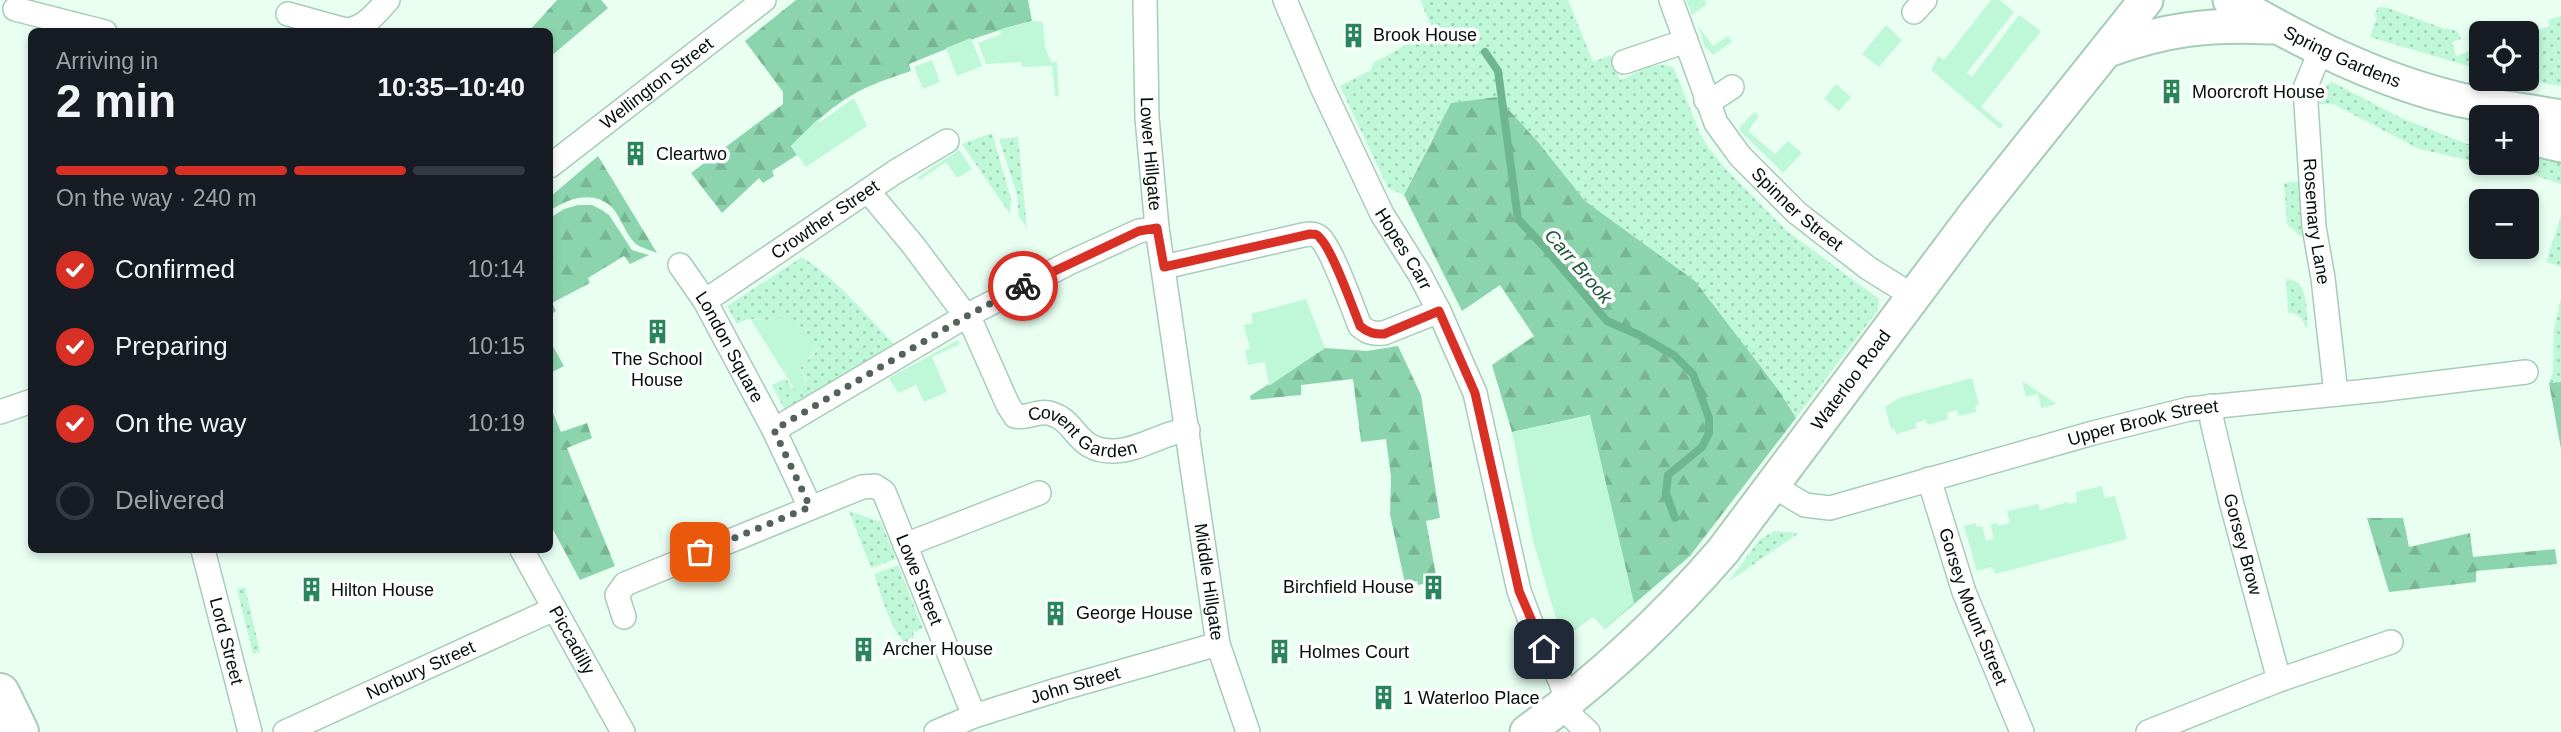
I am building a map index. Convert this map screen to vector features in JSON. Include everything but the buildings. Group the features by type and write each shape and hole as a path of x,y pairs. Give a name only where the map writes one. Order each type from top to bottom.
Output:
{"highway":[{"path":"0,693 19,732"}],"main road":[{"name":"Waterloo Road","path":"1527,732 1568,703 1684,597 1723,551 1913,296 2146,0"},
{"name":"Spring Gardens","path":"2230,0 2321,50 2469,107"},
{"path":"2108,50 2176,30 2212,25 2276,27"},
{"name":"Spring Gardens","path":"2539,115 2561,117"},
{"path":"2539,140 2561,145"}],"street":[{"path":"353,28 361,26 388,0"},
{"name":"Wellington Street","path":"553,164 764,0"},
{"name":"Lower Hillgate","path":"1144,0 1147,118 1157,228 1188,429"},
{"name":"Hopes Carr","path":"1285,0 1322,87 1382,214 1439,311 1475,393 1519,591 1531,623 1560,680 1573,718 1588,732"},
{"path":"13,10 88,28"},
{"path":"288,15 337,28"},
{"path":"1624,62 1678,21"},
{"name":"Spinner Street","path":"1678,21 1716,123 1740,156 1794,211 1868,268 1913,296"},
{"name":"Rosemary Lane","path":"2321,50 2305,88 2314,227 2323,278 2336,394"},
{"path":"1706,100 1717,97 1732,87"},
{"name":"Crowther Street","path":"705,301 929,150 947,141"},
{"path":"868,191 913,244 967,316"},
{"path":"774,430 967,316 1069,263 1139,231 1157,228"},
{"path":"1164,267 1316,234 1329,251 1360,326 1365,331 1384,334 1439,311"},
{"name":"London Square","path":"680,265 705,301 774,430 810,507"},
{"name":"Covent Garden","path":"967,316 1015,416 1049,412 1059,416 1084,443 1108,451 1125,450 1188,429"},
{"name":"Upper Brook Street","path":"1773,486 1805,505 1830,508 2137,421 2211,406 2526,372"},
{"path":"3,407 28,402"},
{"name":"Gorsey Brow","path":"2211,406 2212,421 2231,501 2279,680"},
{"name":"Middle Hillgate","path":"1188,429 1218,644 1248,732"},
{"name":"Gorsey Mount Street","path":"1929,479 1964,592 2022,732"},
{"name":"Lowe Street","path":"810,507 862,487 875,486 884,492 967,724"},
{"path":"905,545 1039,493"},
{"path":"624,617 617,595 625,584 810,507"},
{"name":"Lord Street","path":"204,553 250,732"},
{"name":"Piccadilly","path":"524,553 623,732"},
{"name":"Norbury Street","path":"285,732 554,609"},
{"path":"2148,732 2279,680 2391,642"},
{"name":"John Street","path":"936,732 967,724 1135,666 1218,644"}],"green space":[{"path":"557,0 601,0 608,8 553,54 553,28 532,28"},
{"path":"796,0 1028,0 1032,21 970,40 909,64 911,71 859,91 818,120 791,146 797,155 772,171 774,176 763,183 759,178 722,213 691,173 783,104 783,92 745,41"},
{"path":"1420,0 1568,0 1593,62 1611,55 1620,80 1654,66 1668,65 1674,68 1699,131 1727,170 1787,231 1879,299 1878,310 1796,418 1777,388 1695,281 1585,201 1538,142 1433,135 1404,195 1388,188 1340,86 1371,70 1373,63 1433,30"},
{"path":"1686,0 1705,0 1706,5 1692,15"},
{"path":"1991,0 2000,0 2014,12 1967,73 1972,77 2019,15 2041,31 1981,107 2003,125 2000,129 1931,70 1938,56 1944,60"},
{"path":"2378,7 2385,7 2457,31 2461,39 2452,42 2456,56 2469,51 2469,66 2370,37 2377,18 2374,16"},
{"path":"2561,16 2561,86 2539,82 2539,30 2550,26 2548,20"},
{"path":"1032,21 1043,22 1045,47 1051,62 1057,62 1059,97 1055,96 1052,66 1022,67 1021,62 986,64 978,43 1001,34 1001,29"},
{"path":"1886,25 1902,40 1879,67 1862,54"},
{"path":"1698,26 1713,46 1728,36 1732,42 1713,55 1705,47"},
{"path":"971,38 982,66 957,76 946,48"},
{"path":"932,60 940,82 923,89 914,67"},
{"path":"2332,82 2399,117 2469,144 2469,160 2419,149 2333,104 2314,104 2316,92"},
{"path":"1836,84 1851,97 1839,111 1824,99"},
{"path":"1497,97 1538,142 1585,201 1695,281 1777,388 1796,418 1690,556 1605,629 1593,616 1565,637 1590,415 1512,432 1492,365 1534,336 1500,285 1462,311 1404,195 1451,103"},
{"path":"854,98 867,126 806,167 791,146 817,120 820,122"},
{"path":"1754,112 1759,116 1748,131 1775,154 1788,141 1802,153 1783,173 1740,131 1740,127"},
{"path":"992,133 1011,199 1010,214 962,144"},
{"path":"1018,137 1027,228 1019,217 1017,195 999,139"},
{"path":"959,150 972,169 957,178 946,162 920,180 918,177"},
{"path":"2539,153 2561,158 2561,184 2534,175 2539,175"},
{"path":"598,156 657,253 636,244 608,204 583,197 553,209 553,194"},
{"path":"2299,181 2302,236 2287,224 2284,183"},
{"path":"592,205 602,210 609,215 632,250 649,255 630,264 624,256 588,278 590,283 553,302 553,216 564,209"},
{"path":"2561,216 2561,267 2546,262"},
{"path":"802,257 841,288 898,348 787,414 772,385 787,380 792,389 807,380 800,368 819,349 796,321 747,319 737,324 727,306"},
{"path":"2286,279 2293,280 2303,290 2308,327 2305,327 2295,314 2288,313"},
{"path":"2561,298 2561,382 2549,383 2553,372 2554,329"},
{"path":"1306,299 1325,348 1269,386 1265,362 1248,365 1245,350 1250,349 1244,325 1253,323 1251,314"},
{"path":"785,315 793,318 819,347 800,368 807,383 795,390 751,320 776,320"},
{"path":"958,340 960,344 932,357 947,392 924,402 916,385 898,393 889,378"},
{"path":"553,346 564,366 553,372"},
{"path":"1398,346 1421,395 1440,518 1426,521 1437,581 1418,585 1417,581 1405,583 1390,515 1391,477 1386,439 1361,442 1353,379 1301,385 1301,395 1251,400 1250,396 1325,348 1367,351"},
{"path":"1972,378 1979,404 1975,406 1976,412 1959,416 1957,410 1947,413 1948,419 1928,425 1926,420 1915,423 1917,428 1896,434 1894,428 1891,429 1885,407 1899,398"},
{"path":"2022,381 2057,404 2041,408 2038,394 2026,397"},
{"path":"2561,382 2561,449 2549,383"},
{"path":"553,413 561,432 587,423 592,438 567,448 615,566 580,580 553,530"},
{"path":"1590,415 1634,603 1605,629 1593,616 1565,637 1557,622 1533,541 1512,432"},
{"path":"2102,486 2105,498 2115,496 2127,539 1995,574 1992,567 1977,571 1964,526 1975,523 1977,527 1982,526 1986,541 1994,538 1990,525 2010,523 2007,511 2038,504 2040,510 2077,502 2076,492"},
{"path":"849,511 881,522 896,559 871,568"},
{"path":"2367,518 2403,518 2409,547 2470,533 2473,557 2555,549 2557,564 2476,571 2476,582 2389,592"},
{"path":"1775,531 1799,533 1728,582 1760,539"},
{"path":"898,565 923,629 913,632 916,644 911,647 904,642 893,625 874,574"},
{"path":"245,587 260,652 253,654 237,589"}],"waterway":[{"name":"Carr Brook","path":"1485,52 1498,71 1518,219 1607,321 1639,335 1675,356 1693,374 1709,418 1709,433 1702,447 1668,475 1666,493 1675,518"}],"way so far":[{"path":"700,552 810,507 774,430 1023,286"}],"place":[{"name":"Brook House","path":"1353,35"},
{"name":"Moorcroft House","path":"2172,92"},
{"name":"Cleartwo","path":"636,154"},
{"name":"The School House","path":"657,332"},
{"name":"Birchfield House","path":"1434,587"},
{"name":"Hilton House","path":"311,590"},
{"name":"George House","path":"1056,613"},
{"name":"Archer House","path":"863,649"},
{"name":"Holmes Court","path":"1279,652"},
{"name":"1 Waterloo Place","path":"1383,698"}],"route":[{"path":"1023,286 1139,231 1157,228 1164,267 1316,234 1329,251 1360,326 1365,331 1384,334 1439,311 1475,393 1519,591 1544,649"}]}
